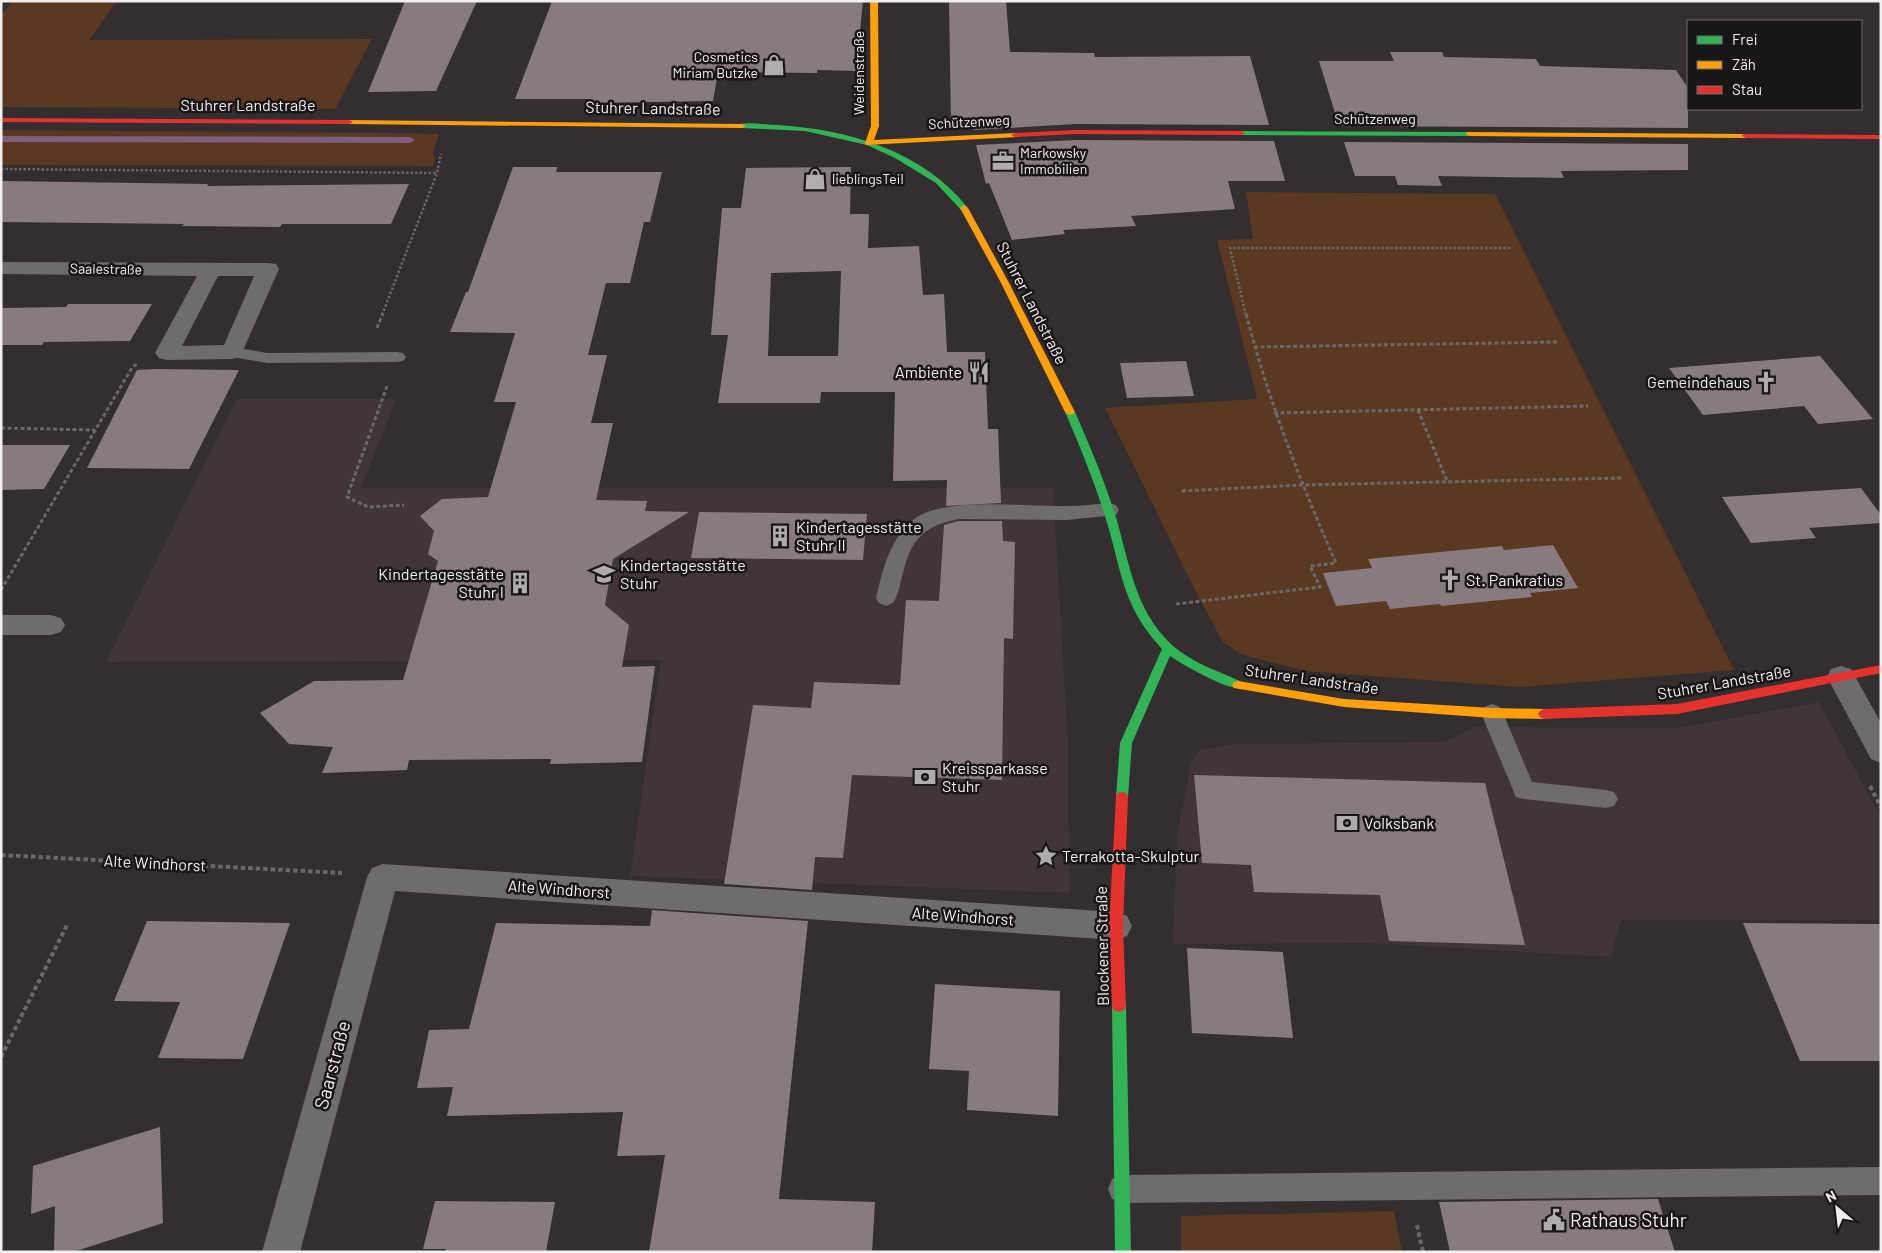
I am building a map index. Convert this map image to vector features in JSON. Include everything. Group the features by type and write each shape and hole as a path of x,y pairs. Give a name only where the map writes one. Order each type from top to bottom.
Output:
{"main road":[{"name":"Weidenstraße","path":"869,143 875,126 874,1"},
{"name":"Stuhrer Landstraße","path":"1,120 730,125 805,129 869,143 898,156 939,181 963,206 1004,281 1070,414 1108,510 1127,584 1139,612 1152,631 1168,648 1183,659 1242,687 1344,703 1492,713 1553,714 1677,709 1881,669"},
{"name":"Schützenweg","path":"869,143 1076,132 1881,137"},
{"name":"Blockener Straße","path":"1123,1252 1116,926 1119,830 1126,743 1168,648"}],"street":[{"name":"Saalestraße","path":"1,268 268,269 232,352"},
{"path":"211,270 167,353 232,352"},
{"path":"1,626 51,625"},
{"path":"1841,677 1881,751"},
{"name":"Alte Windhorst","path":"383,877 1116,926"},
{"name":"Saarstraße","path":"280,1252 383,877"}],"lane":[{"path":"232,352 267,358 397,357"},
{"path":"886,598 896,560 904,543 921,524 935,517 958,512 1067,513 1108,510"},
{"path":"1492,713 1524,790 1606,799"},
{"path":"1122,1189 1881,1180"}],"path":[{"path":"366,358 408,244 437,173 440,160 438,148"},
{"path":"1,169 437,173"},
{"path":"1139,612 1188,601 1320,588 1310,566 1336,563 1301,485 1274,413 1254,347 1230,248 1511,248"},
{"path":"1254,347 1557,342"},
{"path":"1,590 134,366 167,353"},
{"path":"397,357 347,497 368,506 404,505"},
{"path":"1274,413 1588,406"},
{"path":"1418,410 1447,481"},
{"path":"1,428 96,430"},
{"path":"1182,491 1301,485 1622,478"},
{"name":"Alte Windhorst","path":"1,855 383,877"},
{"path":"1,1057 67,925"}],"shaded area":[{"path":"13,1 117,1 89,40 372,39 335,109 1,107 1,15"},
{"path":"1,130 439,134 433,152 435,158 433,166 1,165"},
{"path":"1246,192 1495,194 1734,670 1520,687 1304,671 1240,654 1222,641 1105,408 1257,399 1217,240 1253,239"},
{"name":"Kindertagesstätte Stuhr","path":"237,399 396,399 361,488 1053,488 1068,744 1069,893 630,876 661,660 106,662"},
{"path":"1819,702 1881,818 1881,920 1621,920 1611,957 1370,943 1173,944 1177,836 1191,763 1199,750 1234,744 1445,742 1474,727 1678,728"},
{"path":"1394,1211 1402,1252 1181,1252 1181,1216"}],"building":[{"path":"405,1 477,1 436,91 368,92"},
{"path":"552,1 863,1 856,71 817,70 817,73 718,72 713,101 590,103 591,99 515,99"},
{"path":"949,1 1006,1 1010,52 1094,53 1095,57 1250,56 1269,125 1076,124 973,130 972,126 951,126"},
{"path":"1390,52 1442,52 1444,57 1536,59 1540,66 1676,70 1687,86 1688,128 1339,126 1319,61 1394,61"},
{"path":"1076,140 1274,141 1285,181 1228,181 1235,209 1131,216 1136,226 1063,230 1065,234 1012,240 989,183 986,184 976,145"},
{"path":"1344,142 1688,144 1688,170 1561,171 1564,178 1438,176 1442,186 1398,185 1395,176 1355,176"},
{"path":"513,167 557,167 556,172 662,172 650,222 644,222 630,283 606,283 588,355 607,355 591,423 613,423 596,500 647,501 645,511 689,512 613,559 605,605 629,625 622,667 655,666 642,762 550,764 551,759 409,760 407,770 322,773 333,747 289,744 260,713 314,681 403,680 438,561 428,554 434,531 420,516 442,499 488,497 516,402 494,402 515,333 450,332 466,292 468,292"},
{"path":"851,167 850,214 869,214 868,248 919,246 923,295 944,294 947,352 985,352 988,429 998,429 1001,503 946,506 947,480 893,481 895,392 821,392 820,403 718,403 728,335 711,335 722,208 741,208 746,168","holes":["841,271 838,356 768,356 771,273"]},
{"path":"1,181 208,184 207,186 409,184 391,224 282,224 280,227 1,222"},
{"path":"68,304 152,304 130,341 44,342 42,345 1,345 1,308 66,307"},
{"path":"1820,356 1873,419 1818,424 1804,406 1703,415 1669,368"},
{"path":"1186,361 1194,396 1127,398 1120,363"},
{"path":"137,370 239,370 189,469 87,468"},
{"path":"1,445 70,445 44,489 1,490"},
{"path":"1861,488 1881,515 1881,523 1809,528 1816,538 1751,543 1722,497"},
{"name":"Kindertagesstätte Stuhr II","path":"699,512 867,514 863,560 691,558"},
{"path":"958,521 1002,521 1003,541 1015,542 1013,639 1004,638 1002,780 852,775 843,858 815,857 812,890 724,884 753,705 811,708 814,682 900,685 906,600 939,601 944,525"},
{"name":"St. Pankratius","path":"1553,545 1578,588 1530,593 1532,597 1441,606 1440,604 1390,609 1386,601 1336,606 1323,573 1372,568 1368,559 1502,546 1504,550"},
{"name":"Volksbank","path":"1194,775 1485,783 1525,945 1389,941 1380,895 1254,892 1251,865 1202,863"},
{"path":"652,910 808,921 779,1199 875,1202 872,1252 649,1252 665,1155 617,1156 623,1112 447,1116 453,1087 417,1088 429,1030 469,1029 496,923 650,926"},
{"path":"147,921 290,923 243,1059 158,1058 180,1002 114,1001"},
{"path":"1743,923 1881,924 1881,1061 1800,1061"},
{"path":"1187,948 1283,952 1293,1038 1192,1033"},
{"path":"935,984 1060,991 1058,1116 967,1110 969,1071 929,1069"},
{"path":"160,1127 163,1223 73,1252 54,1252 55,1206 31,1214 33,1166"},
{"name":"Rathaus Stuhr","path":"1658,1199 1675,1252 1450,1252 1439,1202"},
{"path":"435,1201 555,1202 546,1252 445,1252 446,1249 423,1249"}],"waterway":[{"path":"1,139 410,140"}],"traffic: fast":[{"path":"742,126 805,129 869,143 898,156 939,181 964,208"},
{"path":"1241,133 1470,134"},
{"path":"1070,412 1104,496 1128,582 1141,615 1152,631 1167,647 1183,659 1238,685"},
{"path":"1122,797 1126,743 1168,648"},
{"path":"1119,1006 1123,1252"}],"traffic: slow":[{"path":"874,1 875,126 869,143 1015,135"},
{"path":"349,122 742,126"},
{"path":"1470,134 1746,136"},
{"path":"964,208 1004,281 1070,412"},
{"path":"1238,685 1344,703 1492,713 1544,714"}],"traffic: jam":[{"path":"1,120 349,122"},
{"path":"1015,135 1076,132 1241,133"},
{"path":"1746,136 1881,137"},
{"path":"1544,714 1677,709 1881,669"},
{"path":"1119,1006 1116,926 1122,797"}],"place":[{"name":"Cosmetics Miriam Butzke","path":"774,65"},
{"name":"Markowsky Immobilien","path":"1003,161"},
{"name":"lieblingsTeil","path":"815,179"},
{"name":"Ambiente","path":"979,372"},
{"name":"Gemeindehaus","path":"1766,382"},
{"name":"Kindertagesstätte Stuhr II","path":"780,536"},
{"name":"Kindertagesstätte Stuhr","path":"604,574"},
{"name":"St. Pankratius","path":"1450,580"},
{"name":"Kindertagesstätte Stuhr I","path":"520,583"},
{"name":"Kreissparkasse Stuhr","path":"925,777"},
{"name":"Volksbank","path":"1347,823"},
{"name":"Terrakotta-Skulptur","path":"1046,856"},
{"name":"Rathaus Stuhr","path":"1554,1220"}]}
